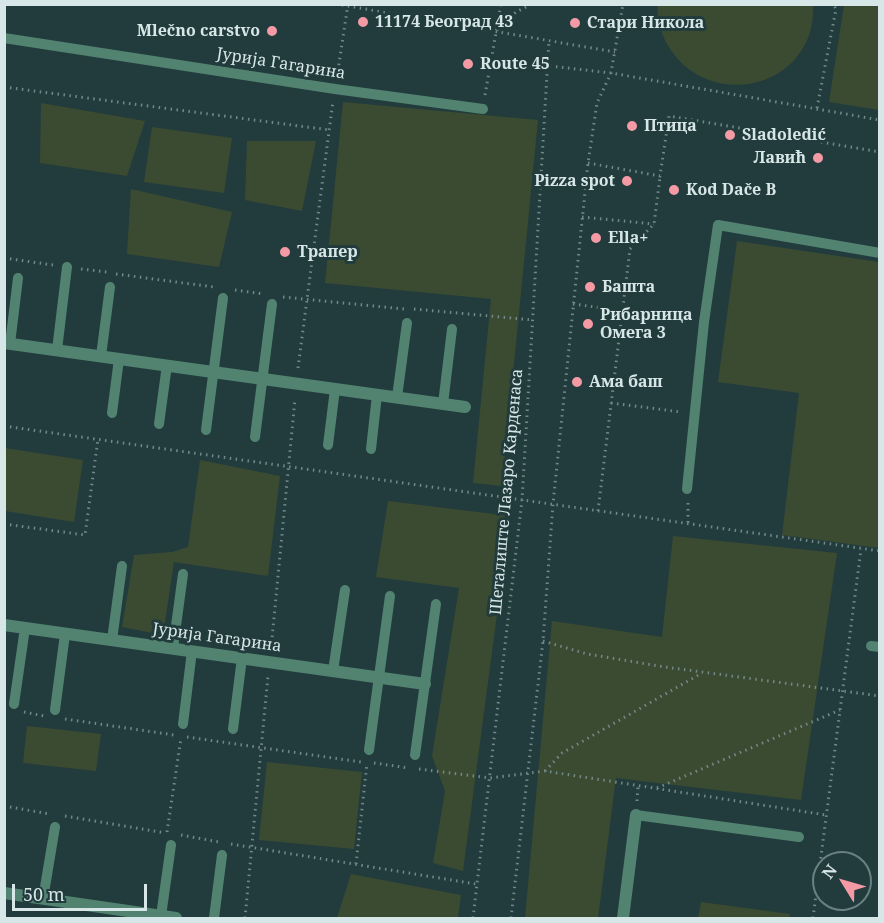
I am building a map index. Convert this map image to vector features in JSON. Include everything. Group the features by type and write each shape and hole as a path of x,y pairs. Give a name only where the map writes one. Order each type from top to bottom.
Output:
{"street":[{"path":"7,343 465,407"},
{"name":"Јурија Гагарина","path":"4,625 425,684"},
{"path":"622,918 636,815"},
{"path":"4,892 112,914 176,918"}],"lane":[{"name":"Јурија Гагарина","path":"4,38 335,89 483,109"},
{"path":"687,489 704,322 718,225 879,253"},
{"path":"57,350 67,267"},
{"path":"7,343 18,278"},
{"path":"102,356 110,287"},
{"path":"206,430 223,298"},
{"path":"255,437 272,304"},
{"path":"398,397 407,322"},
{"path":"443,404 452,329"},
{"path":"112,413 119,359"},
{"path":"159,424 167,366"},
{"path":"328,445 335,389"},
{"path":"370,449 377,395"},
{"path":"112,640 123,566"},
{"path":"173,648 183,574"},
{"path":"333,671 345,590"},
{"path":"369,750 390,596"},
{"path":"415,754 436,604"},
{"path":"14,704 25,628"},
{"path":"55,710 65,634"},
{"path":"183,724 192,651"},
{"path":"233,729 242,658"},
{"path":"636,815 799,837"},
{"path":"43,899 56,827"},
{"path":"161,916 171,845"},
{"path":"214,918 222,855"}],"path":[{"path":"336,4 615,52"},
{"path":"483,109 501,4"},
{"path":"496,32 516,12 532,4"},
{"path":"511,918 543,641 553,504 588,163 597,103 611,73 623,4"},
{"path":"817,108 836,9 833,4"},
{"path":"245,918 296,383 348,6"},
{"name":"Шеталиште Лазаро Карденаса","path":"472,918 522,500 549,40"},
{"path":"549,66 611,73 879,120"},
{"path":"4,87 330,130"},
{"path":"598,511 630,249 654,224 669,116 879,152"},
{"path":"588,163 660,176"},
{"path":"582,217 654,224"},
{"path":"573,304 704,322"},
{"path":"611,403 694,413"},
{"path":"4,426 879,551"},
{"path":"4,524 85,535 98,439"},
{"path":"687,489 688,524"},
{"path":"813,918 861,549"},
{"path":"543,641 587,654 879,696"},
{"path":"544,771 562,753 703,672"},
{"path":"657,789 840,710"},
{"path":"167,833 183,724"},
{"path":"356,864 369,750"},
{"path":"4,806 477,884"}],"green space":[{"path":"658,4 813,5 810,33 798,56 779,73 757,82 732,85 708,80 685,66 665,40 658,19"},
{"path":"844,5 879,5 879,110 829,102"},
{"path":"343,102 538,120 502,486 473,483 491,299 325,283"},
{"path":"41,103 145,121 127,176 40,163"},
{"path":"152,127 232,138 224,193 144,182"},
{"path":"247,141 316,141 302,211 245,200"},
{"path":"131,189 232,212 219,267 127,254"},
{"path":"737,241 879,262 879,548 782,535 799,393 718,382"},
{"path":"5,448 83,460 74,522 5,511"},
{"path":"200,460 280,476 268,576 174,562 163,635 122,627 134,555 172,552 188,547"},
{"path":"388,501 510,516 463,871 433,863 445,791 432,756 459,588 376,577"},
{"path":"673,536 837,553 801,800 616,778 598,918 525,918 552,621 662,637"},
{"path":"27,726 101,734 96,771 23,763"},
{"path":"267,762 362,772 354,849 259,840"},
{"path":"351,874 461,895 458,918 337,918"},
{"path":"701,902 790,914 789,918 698,918"}],"place":[{"name":"11174 Београд 43","path":"363,22"},
{"name":"Стари Никола","path":"575,23"},
{"name":"Mlečno carstvo","path":"272,31"},
{"name":"Route 45","path":"468,64"},
{"name":"Птица","path":"632,126"},
{"name":"Sladoledić","path":"730,135"},
{"name":"Лавић","path":"818,158"},
{"name":"Pizza spot","path":"627,181"},
{"name":"Kod Dače B","path":"674,190"},
{"name":"Ella+","path":"596,238"},
{"name":"Трапер","path":"285,252"},
{"name":"Башта","path":"590,287"},
{"name":"Рибарница Омега 3","path":"588,324"},
{"name":"Ама баш","path":"577,382"}]}
